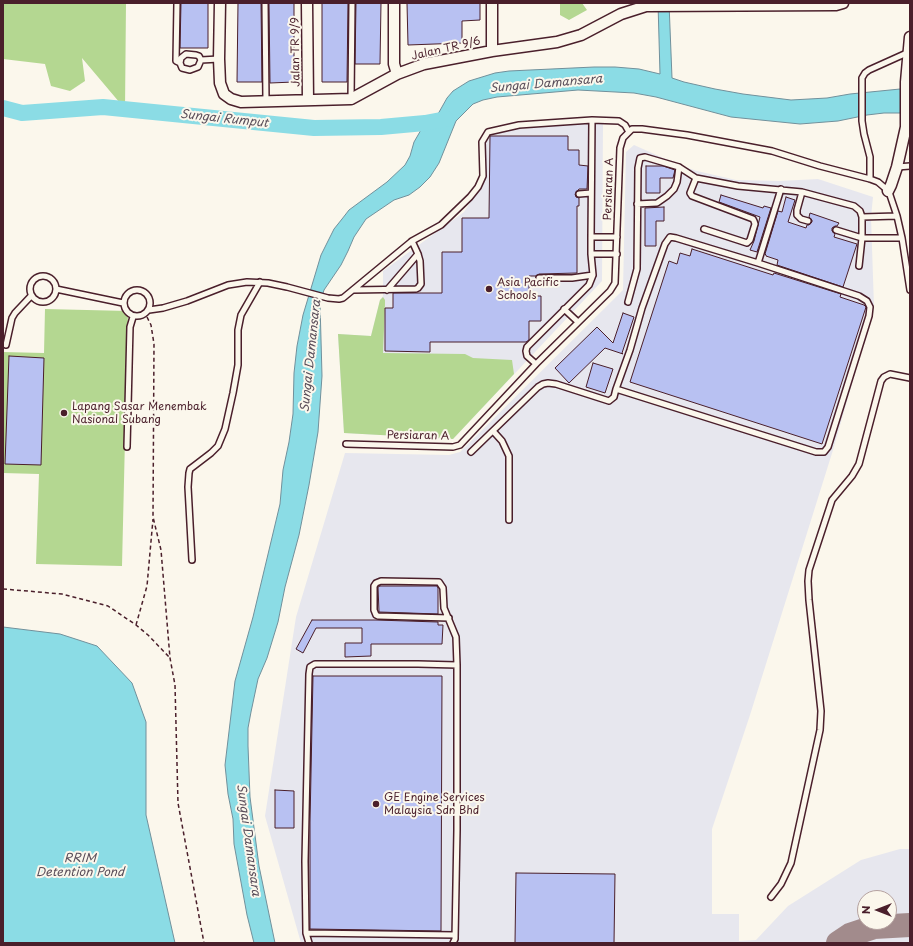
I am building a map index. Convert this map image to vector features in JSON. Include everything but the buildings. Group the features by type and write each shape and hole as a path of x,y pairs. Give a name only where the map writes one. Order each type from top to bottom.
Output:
{"street":[{"name":"Jalan TR 9/6","path":"220,3 220,83 224,94 231,99 241,102 351,99 397,74 424,64 492,51 557,42 581,35 621,14 646,6 843,3"},
{"name":"Jalan TR 9/9","path":"307,3 308,100"},
{"path":"394,3 394,64 397,74"},
{"path":"492,3 492,51"},
{"path":"888,191 897,167 906,127 906,82 910,37"}],"lane":[{"path":"177,3 176,59 182,68 190,70 198,67 201,60"},
{"path":"265,3 266,101"},
{"path":"351,99 352,3"},
{"path":"870,179 870,157 862,121 862,78 864,73 909,52"},
{"path":"180,63 181,58 186,54 199,56 201,60"},
{"path":"201,60 219,59"},
{"path":"536,364 528,356 526,351 527,347 589,286 593,275 590,237 592,120"},
{"path":"147,312 150,300 147,295 140,290 130,291 123,303 126,312 134,317 138,317 147,312 188,300 228,285 247,282 260,282 299,289 328,298 343,298 412,242 441,225 478,188 483,176 482,142 488,132 519,125 592,120 619,121 629,132 632,130 642,129 772,150 820,166 878,182 888,191 897,216 910,290"},
{"name":"Persiaran A","path":"346,444 453,447 460,445 536,364 610,291 615,283 620,148 624,138 629,132"},
{"path":"628,302 637,269 638,168 640,158 644,157 679,167 696,178 738,186 802,192 854,206 860,211 862,217 862,238 859,266"},
{"path":"897,167 910,166"},
{"path":"637,204 657,203 667,196 674,189 677,182 679,167"},
{"path":"696,178 690,193 692,196 752,218 754,221 751,234 747,242 704,229"},
{"path":"758,262 781,189"},
{"path":"802,192 797,210 798,215 801,219 808,221"},
{"path":"578,194 591,194"},
{"path":"862,217 897,216"},
{"path":"836,230 862,238 902,238"},
{"path":"590,237 617,237"},
{"path":"471,452 538,387 543,384 556,384 609,401 614,397 616,389 642,308 667,240 670,237 758,262 859,296 867,300 870,307 869,316 828,447 824,452 816,452 616,389"},
{"path":"354,290 418,288 421,284 420,261 412,242"},
{"path":"387,290 418,254"},
{"path":"591,254 617,254"},
{"path":"42,275 52,279 56,289 55,295 51,299 46,302 41,302 31,296 29,291 32,280 42,275"},
{"path":"540,278 572,278 593,275"},
{"path":"192,560 188,487 189,473 190,469 218,446 225,429 238,365 238,330 241,315 260,282"},
{"path":"56,289 123,303"},
{"path":"6,345 12,318 31,296"},
{"path":"564,310 578,322"},
{"path":"127,446 130,327 134,317"},
{"path":"771,897 781,884 791,863 820,730 822,711 809,600 809,570 832,500 852,476 859,464 881,381 884,377 890,374 910,378"},
{"path":"493,431 502,441 509,456 509,520"},
{"path":"306,933 456,940 458,665 456,637 449,618 444,608 443,586 439,582 381,582 376,583 374,586 374,610 378,616 449,618"},
{"path":"309,943 306,933 306,845 308,674 310,667 315,664 458,665"}],"path":[{"path":"136,625 147,586 153,517 154,344 147,312"},
{"path":"153,517 161,550 170,658 175,685 178,803 204,943"},
{"path":"3,589 62,594 108,606 148,635 170,658"}],"shaded area":[{"name":"Asia Pacific Schools","path":"573,124 603,124 602,281 453,439 344,433 338,334 371,336 380,300 383,296 383,271 464,212 485,177 485,142 489,132"},
{"path":"634,145 679,165 697,171 736,180 779,181 818,179 873,197 871,217 874,307 833,450 750,715 712,829 712,914 739,914 739,941 756,940 788,906 861,860 900,849 910,849 910,943 301,943 265,816 296,617 345,453 449,455 460,452 623,290 626,152"}],"green space":[{"path":"3,3 126,3 125,109 82,58 85,81 70,91 51,86 45,64 3,59"},
{"path":"560,3 582,3 587,10 569,20 560,15"},
{"path":"383,297 385,304 383,353 465,354 473,358 512,360 514,374 453,439 344,433 338,334 371,336 380,300"},
{"name":"Lapang Sasar Menembak Nasional Subang","path":"45,309 128,311 122,566 36,564 39,474 3,473 3,352 44,353"}],"water":[{"name":"Sungai Damansara","path":"658,3 669,3 672,78 715,89 791,100 827,98 850,94 910,88 910,113 884,113 838,121 800,124 731,117 656,97 634,93 578,90 497,97 473,104 456,121 439,163 430,177 420,187 409,195 394,200 366,219 354,237 341,265 324,290 320,303 322,376 318,432 299,535 285,587 278,622 267,658 258,679 248,728 250,797 259,866 275,943 254,943 247,915 234,844 233,819 228,794 225,765 235,681 253,617 280,504 283,470 293,414 294,373 297,346 303,315 321,255 334,229 349,210 387,182 405,165 410,156 414,142 425,123 438,114 447,98 453,91 469,81 495,73 509,71 594,67 639,69 660,74"},
{"name":"RRIM Detention Pond","path":"3,627 60,634 97,646 132,683 146,722 146,815 175,943 3,943"}],"waterway":[{"name":"Sungai Rumput","path":"3,108 22,113 103,107 314,128 381,127 425,123 446,119"}],"taxiway":[{"path":"838,943 850,935 874,927 910,925"}],"place":[{"name":"Asia Pacific Schools","path":"489,289"},
{"name":"Lapang Sasar Menembak Nasional Subang","path":"64,413"},
{"name":"GE Engine Services Malaysia Sdn Bhd","path":"376,804"}]}
